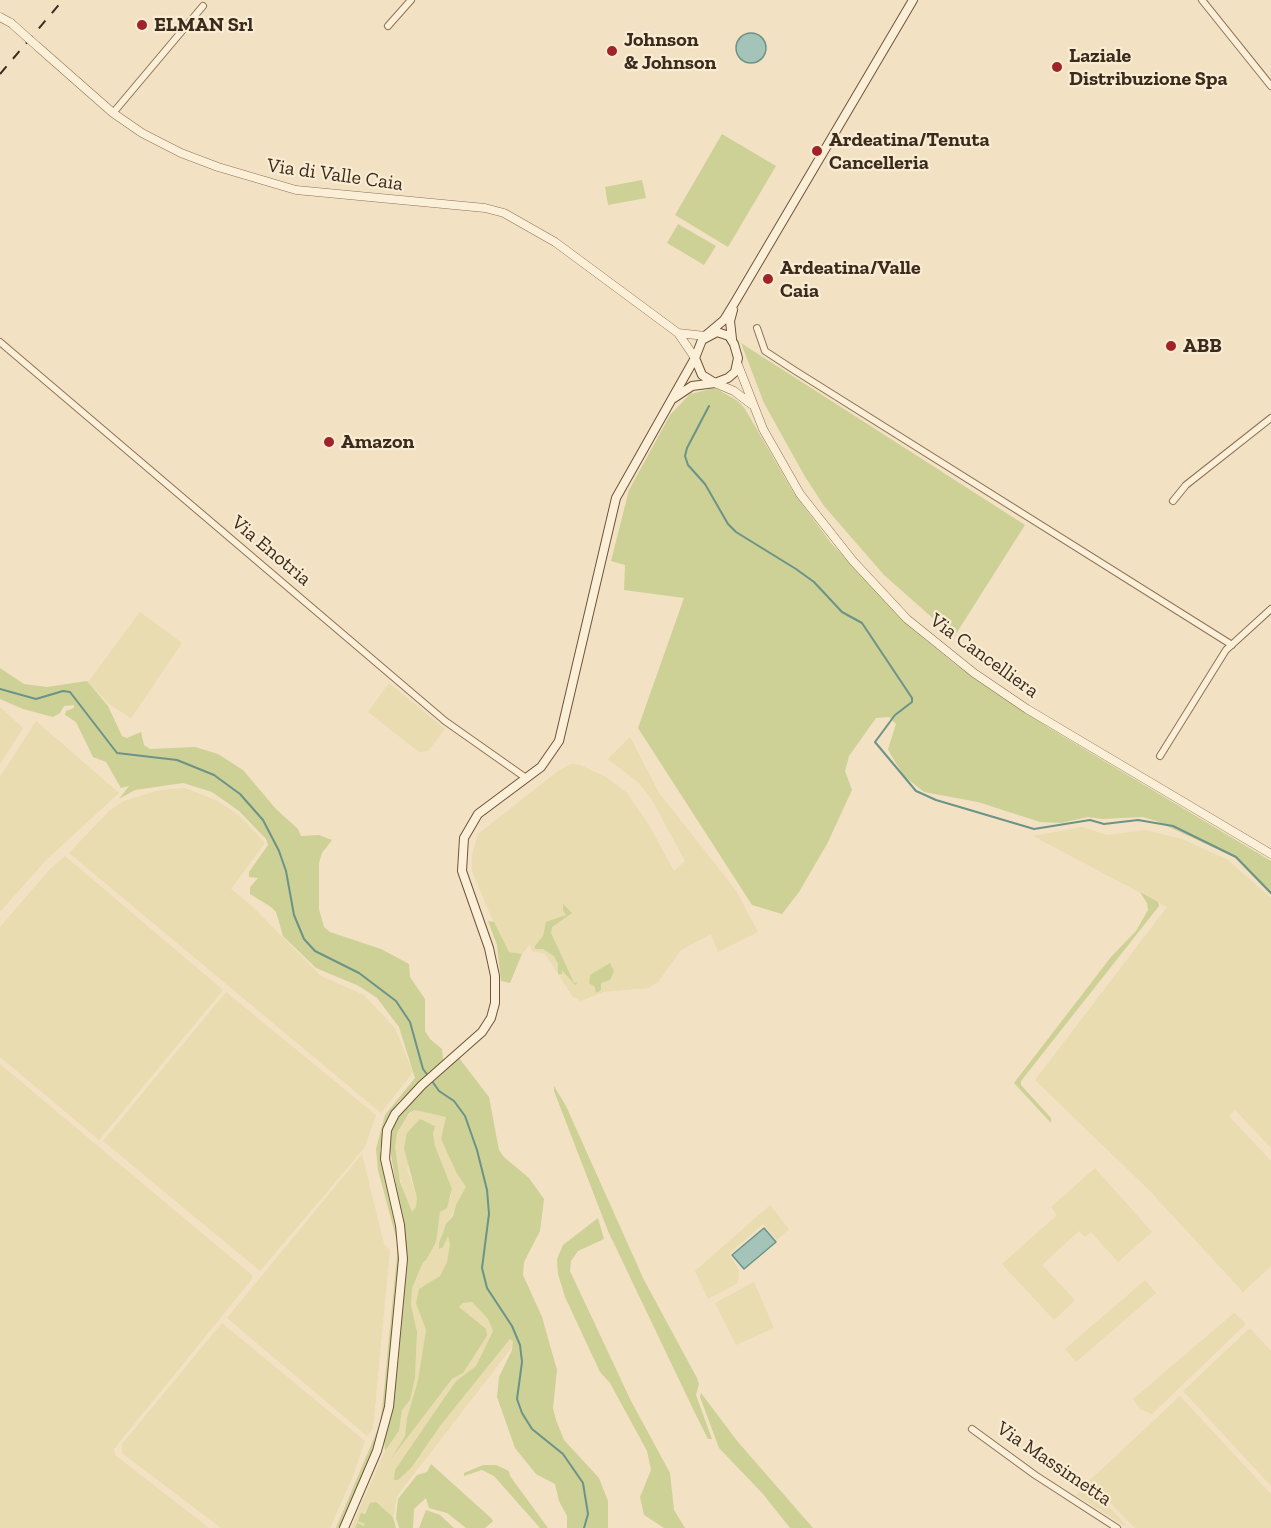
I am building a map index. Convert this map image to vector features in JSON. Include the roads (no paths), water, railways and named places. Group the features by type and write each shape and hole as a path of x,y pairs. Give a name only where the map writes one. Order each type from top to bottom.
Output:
{"main road":[{"path":"344,1528 381,1439 389,1407 403,1259 400,1225 385,1165 385,1142 395,1114 422,1085 486,1028 495,999 495,976 489,948 463,875 464,838 482,811 545,763 560,738 616,498 695,358 698,346 705,336 724,320 913,0"},
{"path":"672,400 692,387 728,378 738,365 730,321 735,302"},
{"path":"705,336 721,332 732,339"},
{"path":"695,358 702,375 716,382"}],"street":[{"path":"388,26 411,0"},
{"path":"1202,0 1271,86"},
{"path":"113,113 203,6"},
{"name":"Via di Valle Caia","path":"0,17 11,23 113,113 142,133 181,153 257,180 308,191 504,213 555,242 678,333 695,358"},
{"path":"757,328 765,351 1232,645"},
{"path":"678,333 705,336"},
{"name":"Via Enotria","path":"0,342 445,721 526,778"},
{"name":"Via Cancelliera","path":"738,365 752,405 788,476 814,514 874,585 921,632 974,673 1027,709 1271,854"},
{"name":"Via Cancelliera","path":"716,382 734,391 752,405"},
{"path":"1173,501 1186,485 1271,418"},
{"path":"1160,756 1232,645 1271,609"},
{"name":"Via Massimetta","path":"972,1429 1035,1475 1117,1528"}],"water":[{"path":"751,33 762,37 766,48 762,59 751,63 740,59 736,48 740,37"},
{"path":"764,1228 776,1242 744,1269 732,1255"}],"waterway":[{"path":"709,406 687,448 685,456 688,465 705,484 728,524 736,532 796,569 814,582 842,612 862,623 912,698 912,702 895,715 875,742 916,791 936,800 1034,829 1090,820 1104,824 1138,820 1173,826 1236,857 1271,893"},
{"path":"0,689 36,699 63,691 70,692 117,753 177,760 214,775 240,794 263,820 279,851 286,871 294,915 304,939 315,951 359,973 396,1001 410,1022 423,1069 429,1077"},
{"path":"432,1081 439,1091 454,1101 465,1116 477,1150 487,1190 489,1214 482,1268 487,1288 512,1326 520,1345 522,1362 517,1399 532,1429 563,1454 583,1483 588,1514 584,1528"}],"railway":[{"path":"0,74 63,0"}],"place":[{"name":"ELMAN Srl","path":"142,25"},
{"name":"Johnson & Johnson","path":"612,51"},
{"name":"Laziale Distribuzione Spa","path":"1057,67"},
{"name":"Ardeatina/Tenuta Cancelleria","path":"817,151"},
{"name":"Ardeatina/Valle Caia","path":"768,279"},
{"name":"ABB","path":"1171,346"},
{"name":"Amazon","path":"329,442"}]}
